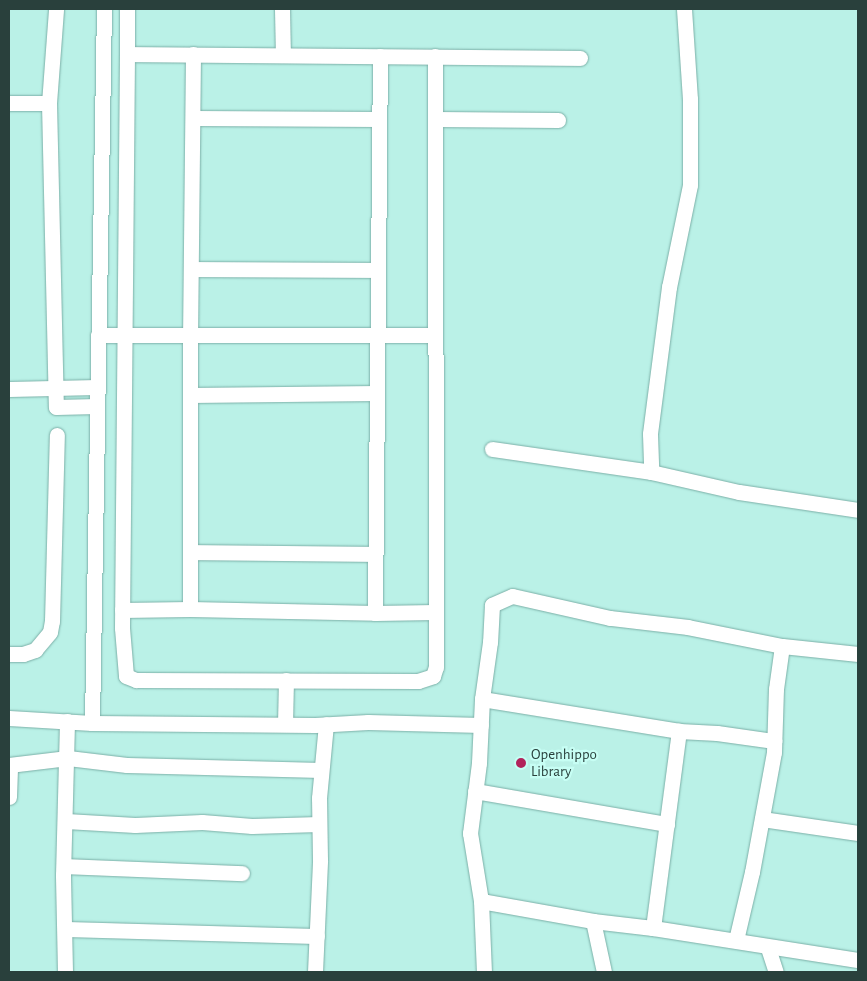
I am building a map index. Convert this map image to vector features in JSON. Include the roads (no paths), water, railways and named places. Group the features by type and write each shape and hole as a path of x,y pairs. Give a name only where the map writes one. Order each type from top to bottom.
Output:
{"street":[{"path":"56,9 49,103 56,407 97,406"},
{"path":"92,723 104,9"},
{"path":"127,9 122,610 126,676 136,680 418,681 433,676 436,667 435,56"},
{"path":"282,9 282,55"},
{"path":"651,472 650,434 668,287 690,185 690,99 684,9"},
{"path":"127,54 580,58"},
{"path":"190,609 190,334 194,54"},
{"path":"375,613 380,56"},
{"path":"9,103 49,103"},
{"path":"193,118 379,119"},
{"path":"435,119 558,120"},
{"path":"191,269 378,270"},
{"path":"98,335 435,335"},
{"path":"9,390 97,387"},
{"path":"190,395 377,393"},
{"path":"9,654 23,654 35,650 50,632 52,621 57,434"},
{"path":"492,449 651,472 739,492 858,510"},
{"path":"190,552 376,554"},
{"path":"484,972 481,901 470,833 482,699 490,642 492,604 512,596 610,618 688,627 782,646 858,656"},
{"path":"122,610 435,612"},
{"path":"736,940 762,819 774,741 776,689 782,646"},
{"path":"286,680 286,724"},
{"path":"482,699 679,731 717,733 774,741"},
{"path":"9,718 92,723 326,724 368,722 480,725"},
{"path":"65,972 64,866 68,758 67,721"},
{"path":"314,972 317,936 322,770 326,724"},
{"path":"653,928 679,731"},
{"path":"9,798 10,765 68,758 127,765 322,770"},
{"path":"475,791 667,824"},
{"path":"762,819 858,833"},
{"path":"66,821 135,825 202,822 252,826 320,824"},
{"path":"64,866 242,873"},
{"path":"481,901 593,921 736,940 768,948 858,960"},
{"path":"593,921 604,972"},
{"path":"65,930 317,936"},
{"path":"768,948 776,972"}],"place":[{"name":"Openhippo Library","path":"521,763"}]}
